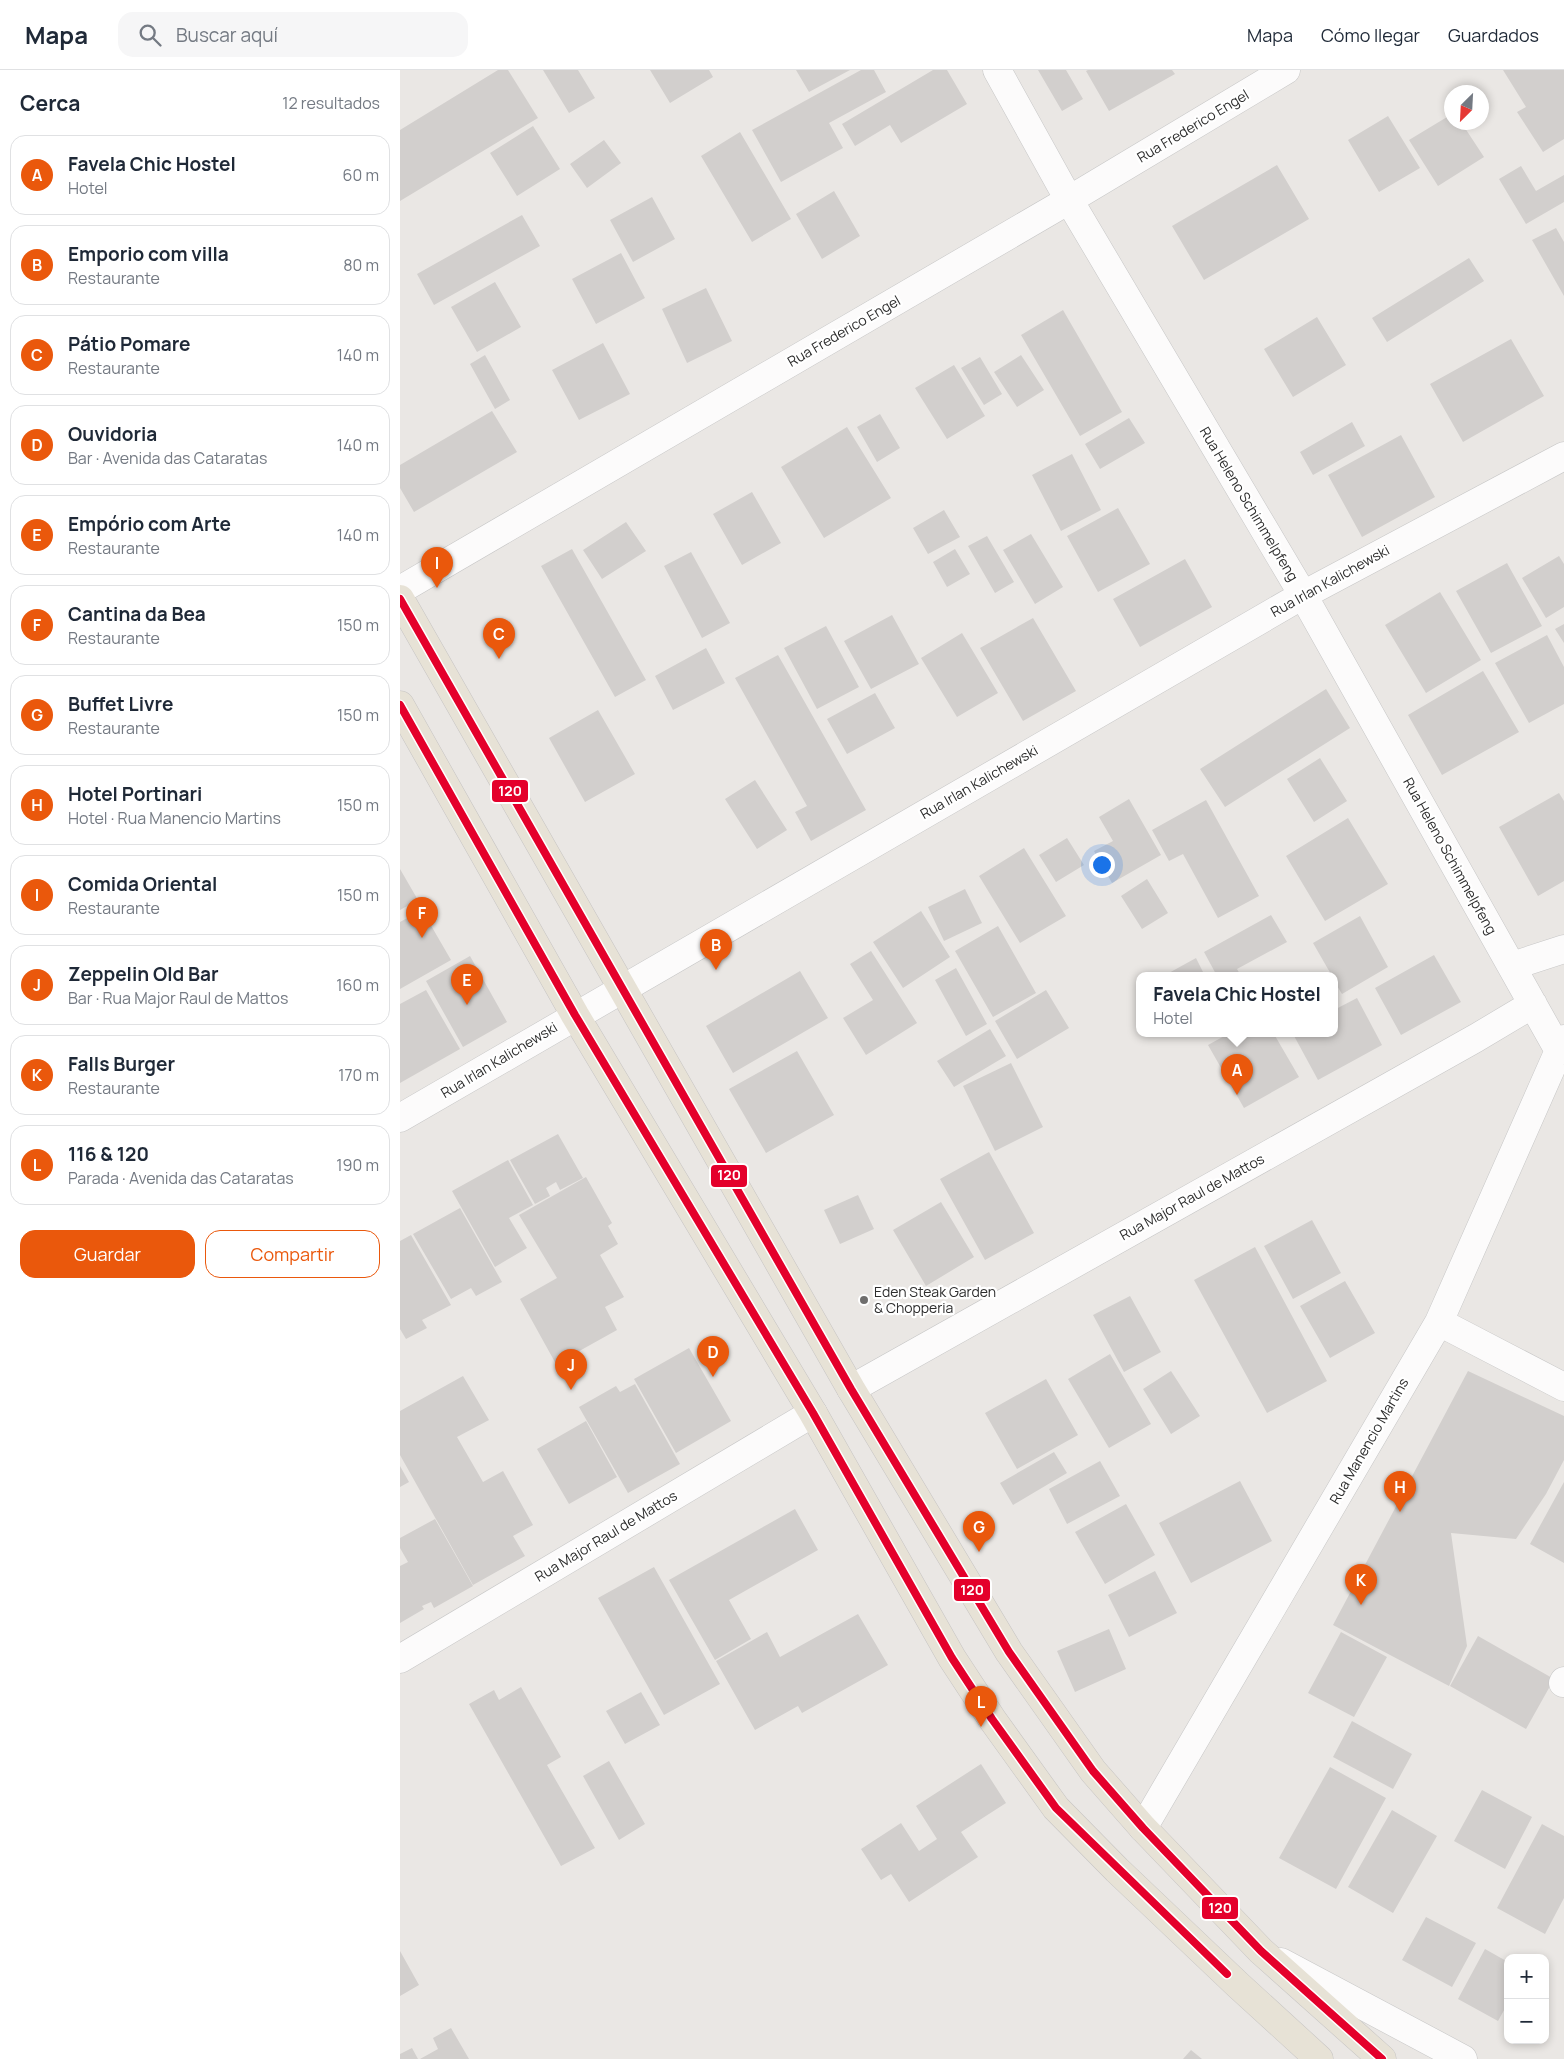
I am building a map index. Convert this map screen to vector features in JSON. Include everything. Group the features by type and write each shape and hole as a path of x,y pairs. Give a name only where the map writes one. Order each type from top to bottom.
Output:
{"main road":[{"path":"400,599 851,1389 1010,1652 1093,1771 1143,1828 1261,1951 1382,2059"},
{"path":"400,705 575,1015 813,1413 952,1658 992,1719 1056,1808 1231,1979 1319,2059"}],"street":[{"name":"Rua Heleno Schimmelpfeng","path":"997,70 1069,200 1303,594 1533,1004 1561,1045"},
{"name":"Rua Frederico Engel","path":"400,590 1069,200 1286,70"},
{"name":"Rua Irlan Kalichewski","path":"400,1118 1303,594 1564,456"},
{"path":"1512,966 1564,949"},
{"name":"Rua Major Raul de Mattos","path":"851,1389 1533,1004"},
{"name":"Rua Manencio Martins","path":"1143,1828 1439,1322 1561,1045"},
{"path":"1439,1322 1564,1387"},
{"name":"Rua Major Raul de Mattos","path":"400,1659 813,1413"},
{"path":"1261,1951 1462,2059"}],"building":[{"path":"498,70 508,70 538,118 400,201 400,130"},
{"path":"543,70 578,70 595,98 569,113"},
{"path":"650,70 709,70 713,77 670,103"},
{"path":"796,70 850,70 809,92"},
{"path":"861,70 874,70 886,92 829,123 843,148 781,182 752,130"},
{"path":"933,70 947,70 967,104 901,143 890,125 855,146 842,124"},
{"path":"1038,70 1066,70 1083,99 1062,111"},
{"path":"1172,70 1175,74 1109,111 1086,71"},
{"path":"1503,70 1564,70 1564,139 1543,152 1517,112 1526,107"},
{"path":"1388,116 1420,168 1379,192 1348,140"},
{"path":"1444,119 1444,130 1466,130 1484,157 1438,186 1409,140"},
{"path":"533,126 560,169 517,196 490,153"},
{"path":"740,132 791,219 752,242 701,156"},
{"path":"604,140 621,163 587,188 570,164"},
{"path":"1277,165 1309,219 1204,280 1172,226"},
{"path":"1521,166 1536,191 1564,175 1564,202 1526,224 1499,179"},
{"path":"834,191 860,236 822,259 796,214"},
{"path":"652,197 675,239 633,262 610,220"},
{"path":"522,215 540,246 434,305 417,274"},
{"path":"1556,228 1564,242 1564,296 1532,240"},
{"path":"621,253 645,298 596,324 572,279"},
{"path":"1469,258 1484,281 1387,342 1372,318"},
{"path":"495,282 521,327 477,352 451,307"},
{"path":"706,288 732,341 687,363 662,309"},
{"path":"1063,310 1122,412 1080,436 1021,335"},
{"path":"1317,317 1346,365 1293,397 1264,349"},
{"path":"1511,339 1544,396 1463,442 1430,384"},
{"path":"603,343 630,394 579,420 552,370"},
{"path":"485,355 510,400 495,409 470,364"},
{"path":"1021,355 1044,390 1017,407 994,372"},
{"path":"980,357 1002,394 984,405 961,368"},
{"path":"954,365 985,416 947,439 915,388"},
{"path":"492,411 517,452 414,512 400,488 400,465"},
{"path":"880,414 900,448 877,462 857,427"},
{"path":"1129,418 1145,443 1100,469 1085,444"},
{"path":"1352,422 1365,446 1313,475 1300,452"},
{"path":"847,427 891,498 824,538 781,467"},
{"path":"1401,435 1435,497 1362,537 1328,475"},
{"path":"1072,454 1101,510 1061,531 1032,475"},
{"path":"752,492 781,543 742,565 713,514"},
{"path":"1118,508 1150,564 1098,592 1067,536"},
{"path":"944,510 960,537 928,554 913,528"},
{"path":"626,522 646,551 602,579 583,550"},
{"path":"1031,534 1063,587 1035,604 1003,550"},
{"path":"987,536 1014,582 995,593 968,546"},
{"path":"572,549 646,680 615,697 541,566"},
{"path":"955,549 970,574 947,587 933,562"},
{"path":"691,552 730,623 702,638 664,566"},
{"path":"1559,556 1564,564 1564,607 1546,618 1522,578"},
{"path":"1185,559 1212,607 1140,647 1113,599"},
{"path":"1507,563 1542,626 1491,653 1456,591"},
{"path":"1440,592 1481,660 1426,693 1385,625"},
{"path":"892,615 919,664 871,689 844,641"},
{"path":"1033,618 1076,691 1023,721 980,648"},
{"path":"1564,624 1564,643 1555,629"},
{"path":"826,626 859,687 817,709 784,648"},
{"path":"962,633 998,693 957,717 921,658"},
{"path":"1547,635 1564,667 1564,704 1529,723 1495,663"},
{"path":"706,648 725,683 673,710 655,676"},
{"path":"778,655 866,810 811,841 795,812 807,806 735,678"},
{"path":"1483,671 1519,732 1442,775 1408,715"},
{"path":"1326,689 1350,728 1225,807 1200,769"},
{"path":"875,693 895,728 847,754 827,719"},
{"path":"598,710 635,774 585,802 549,738"},
{"path":"1320,758 1347,801 1314,822 1287,779"},
{"path":"755,780 787,830 757,849 725,799"},
{"path":"1559,793 1564,801 1564,881 1538,896 1499,827"},
{"path":"1129,799 1161,855 1112,883 1094,851 1113,841 1099,817"},
{"path":"1206,800 1259,896 1218,918 1183,854 1169,861 1152,830"},
{"path":"1348,818 1388,884 1325,921 1286,856"},
{"path":"1067,838 1084,865 1056,882 1039,855"},
{"path":"1024,848 1066,916 1020,943 979,876"},
{"path":"400,869 418,900 400,910"},
{"path":"1147,879 1168,913 1142,929 1121,896"},
{"path":"965,889 982,923 944,941 928,907"},
{"path":"422,910 451,960 400,989 400,922"},
{"path":"921,911 950,957 903,988 873,942"},
{"path":"1271,915 1287,942 1237,969 1239,972 1215,972 1204,952"},
{"path":"1360,916 1388,967 1342,994 1338,988 1338,972 1330,972 1313,943"},
{"path":"998,926 1036,993 993,1017 955,951"},
{"path":"871,951 917,1023 866,1055 843,1018 873,1000 850,964"},
{"path":"1434,955 1461,1002 1401,1035 1375,988"},
{"path":"470,956 507,1022 463,1047 426,981"},
{"path":"1196,958 1203,972 1171,972"},
{"path":"956,968 987,1024 966,1036 935,980"},
{"path":"800,971 828,1018 733,1073 706,1026"},
{"path":"426,990 460,1049 400,1083 400,1004"},
{"path":"1046,990 1069,1028 1017,1059 995,1021"},
{"path":"1357,998 1382,1045 1318,1080 1295,1037 1338,1037 1338,1008"},
{"path":"990,1029 1006,1056 954,1087 937,1061"},
{"path":"1223,1037 1276,1037 1299,1077 1244,1108 1208,1045"},
{"path":"797,1051 834,1115 766,1153 729,1089"},
{"path":"1011,1063 1043,1127 995,1151 963,1086"},
{"path":"558,1134 583,1178 560,1190 556,1182 546,1188 550,1196 535,1204 510,1160"},
{"path":"989,1152 1034,1233 985,1260 940,1179"},
{"path":"508,1160 533,1205 509,1218 527,1248 495,1267 452,1191"},
{"path":"586,1177 612,1223 608,1226 618,1244 600,1255 624,1297 605,1307 617,1330 556,1364 520,1299 557,1278 519,1215"},
{"path":"858,1195 874,1229 840,1244 824,1210"},
{"path":"941,1202 974,1257 926,1286 893,1230"},
{"path":"460,1208 502,1282 476,1296 471,1288 451,1299 413,1234"},
{"path":"1312,1220 1341,1273 1293,1299 1264,1246"},
{"path":"411,1235 451,1305 422,1320 427,1328 406,1339 400,1329 400,1241"},
{"path":"1255,1247 1327,1381 1267,1413 1194,1280"},
{"path":"1345,1281 1375,1333 1330,1358 1300,1306"},
{"path":"1130,1296 1161,1352 1124,1372 1093,1315"},
{"path":"689,1348 731,1421 676,1453 634,1379"},
{"path":"1110,1354 1151,1424 1109,1448 1068,1379"},
{"path":"1171,1371 1200,1416 1171,1434 1143,1389"},
{"path":"1468,1371 1564,1416 1564,1460 1546,1494 1516,1539 1451,1533 1467,1646 1449,1686 1333,1625"},
{"path":"463,1376 489,1420 457,1437 483,1482 503,1471 533,1525 513,1536 525,1556 473,1585 400,1455 400,1411"},
{"path":"1046,1379 1078,1435 1017,1469 985,1413"},
{"path":"635,1384 680,1464 628,1493 579,1407 616,1386 620,1392"},
{"path":"586,1421 617,1477 569,1504 537,1449"},
{"path":"1054,1452 1067,1473 1013,1505 1000,1483"},
{"path":"1100,1461 1120,1496 1067,1524 1049,1489"},
{"path":"400,1466 409,1482 400,1487"},
{"path":"1240,1481 1272,1541 1191,1583 1159,1523"},
{"path":"1564,1482 1564,1563 1530,1544"},
{"path":"1126,1504 1155,1555 1105,1584 1075,1532"},
{"path":"795,1509 818,1550 729,1600 751,1639 715,1660 669,1580"},
{"path":"435,1519 473,1586 434,1608 431,1602 422,1606 424,1609 400,1623 400,1566 408,1562 400,1548 400,1538"},
{"path":"654,1567 720,1684 664,1715 598,1598"},
{"path":"1155,1571 1177,1613 1129,1637 1108,1595"},
{"path":"858,1614 888,1665 802,1713 798,1706 755,1730 716,1661 767,1632 780,1657"},
{"path":"1109,1629 1126,1669 1075,1692 1057,1651"},
{"path":"1341,1632 1387,1657 1354,1717 1308,1693"},
{"path":"1478,1636 1554,1679 1526,1729 1450,1686"},
{"path":"521,1687 561,1757 547,1765 595,1848 561,1866 469,1704 494,1690 499,1700"},
{"path":"641,1692 660,1725 625,1744 606,1711"},
{"path":"1352,1721 1412,1754 1393,1789 1333,1757"},
{"path":"609,1761 645,1824 619,1840 583,1776"},
{"path":"981,1764 1006,1803 961,1832 978,1857 909,1902 891,1874 881,1880 861,1849 901,1823 919,1851 937,1839 916,1806"},
{"path":"1330,1767 1386,1798 1336,1889 1279,1858"},
{"path":"1482,1790 1532,1817 1505,1869 1454,1841"},
{"path":"1392,1810 1437,1836 1393,1913 1348,1887"},
{"path":"1542,1824 1564,1836 1564,1898 1545,1934 1497,1908"},
{"path":"1426,1917 1476,1943 1452,1987 1402,1960"},
{"path":"1485,1949 1504,1960 1504,2010 1498,2021 1458,1999"},
{"path":"400,1951 419,1985 400,1996"},
{"path":"451,2028 469,2059 420,2059 438,2049 433,2038"},
{"path":"412,2048 418,2059 400,2059 400,2054"},
{"path":"1191,2050 1202,2059 1183,2059"}],"transit line":[{"name":"120","path":"400,599 851,1389 1009,1652 1093,1771 1143,1828 1261,1951 1382,2059"},
{"name":"120","path":"400,705 575,1015 813,1413 952,1658 992,1719 1056,1808 1227,1974"}],"place":[{"name":"Comida Oriental","path":"437,588"},
{"name":"Pátio Pomare","path":"499,659"},
{"name":"Cantina da Bea","path":"422,938"},
{"name":"Emporio com villa","path":"716,970"},
{"name":"Empório com Arte","path":"467,1005"},
{"name":"Favela Chic Hostel","path":"1237,1095"},
{"name":"Eden Steak Garden & Chopperia","path":"864,1300"},
{"name":"Ouvidoria","path":"713,1377"},
{"name":"Zeppelin Old Bar","path":"571,1390"},
{"name":"Hotel Portinari","path":"1400,1512"},
{"name":"Buffet Livre","path":"979,1552"},
{"name":"Falls Burger","path":"1361,1605"},
{"name":"116 & 120","path":"981,1727"}]}
